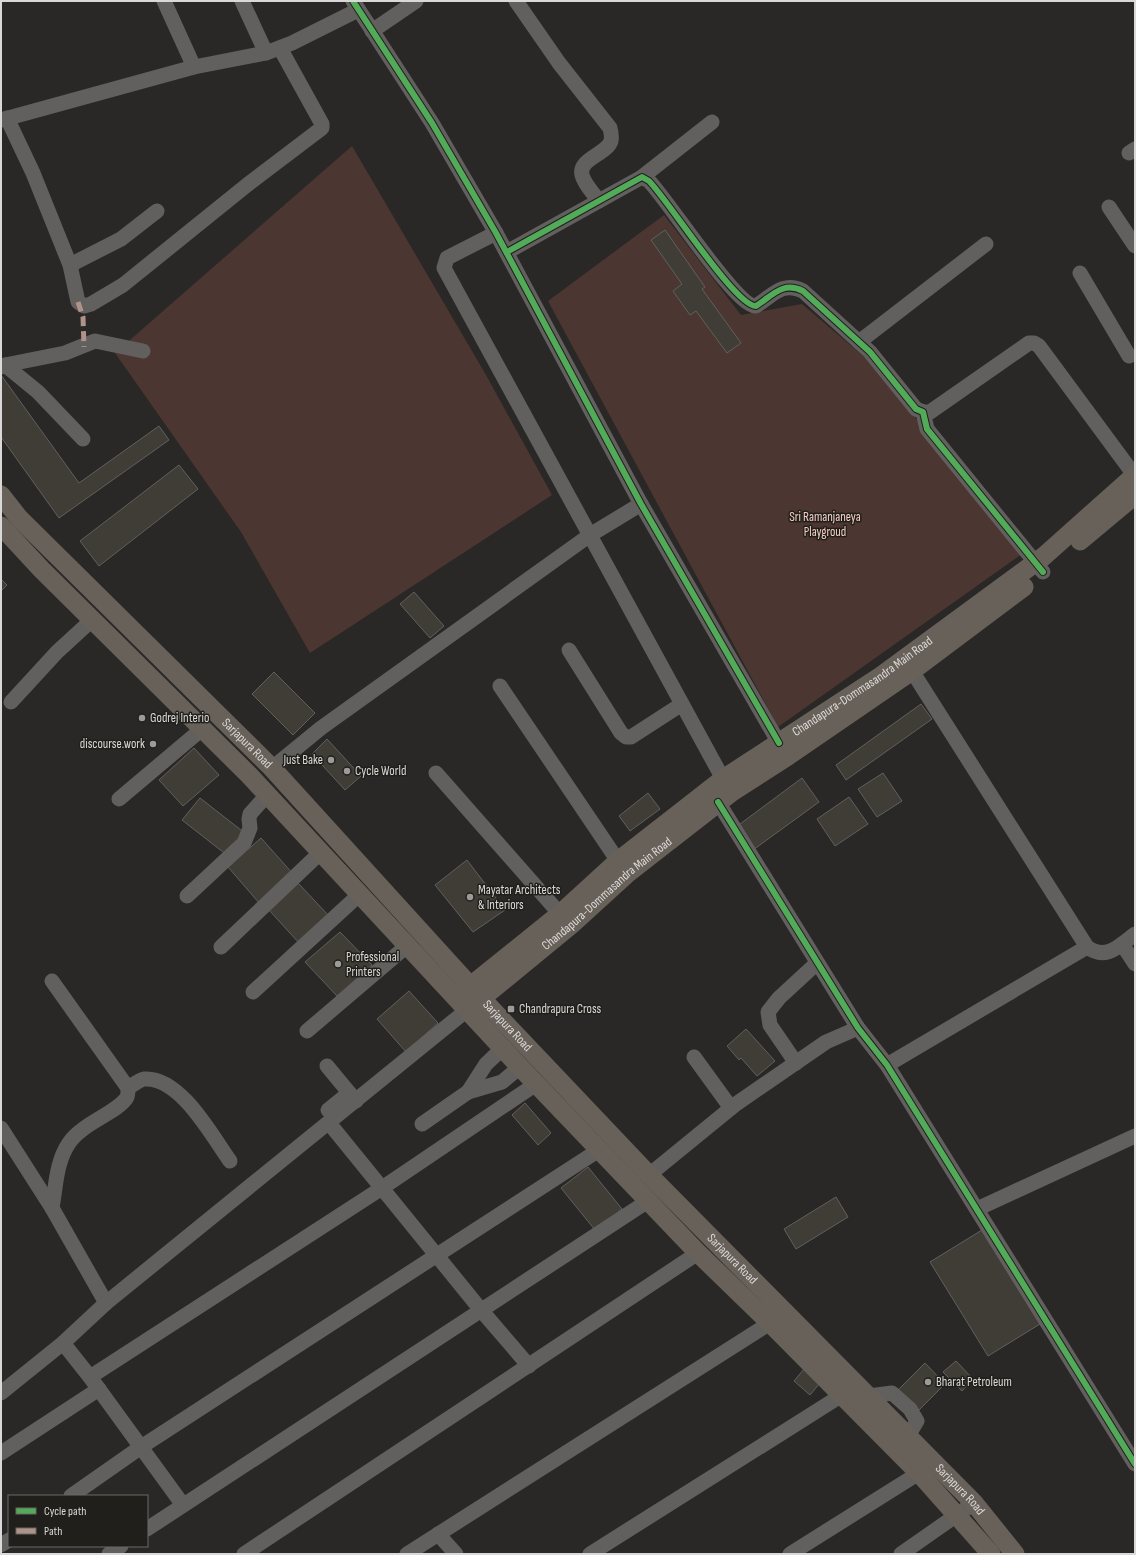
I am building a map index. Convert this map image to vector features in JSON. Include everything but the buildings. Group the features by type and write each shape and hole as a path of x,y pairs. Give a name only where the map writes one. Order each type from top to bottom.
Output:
{"main road":[{"name":"Chandapura-Dommasandra Main Road","path":"476,991 571,925 628,874 718,802 912,671 1039,567 1135,475"},
{"name":"Sarjapura Road","path":"1,495 19,518 272,768 476,991 856,1392 919,1473 991,1554"},
{"name":"Chandapura-Dommasandra Main Road","path":"462,1004 618,861 723,779 881,676 1039,567 1135,495"},
{"name":"Sarjapura Road","path":"1,526 267,795 408,945 502,1049 698,1253 770,1323 908,1436 974,1503 1015,1554"}],"street":[{"path":"164,1 194,67"},
{"path":"242,1 273,50 322,124 320,131 247,185 123,285 91,304 84,306 78,302 70,265 33,173 4,119 194,67 273,50 355,6 432,123 507,252 641,504 779,743"},
{"path":"372,31 416,1"},
{"path":"516,1 559,63 610,128 611,140 608,145 587,162 582,170 582,177 599,201"},
{"path":"507,252 642,177 712,122"},
{"path":"642,177 654,186 724,279 749,304 756,306 784,288 795,287 803,291 870,352 916,409 923,412 930,412 1029,343 1034,343 1039,346 1135,475"},
{"path":"1109,207 1135,246"},
{"path":"70,265 121,239 157,211"},
{"path":"496,233 447,258 444,268 723,779"},
{"path":"860,342 986,244"},
{"path":"1080,273 1133,358"},
{"path":"3,366 65,353 95,341 143,351"},
{"path":"3,366 38,392 83,439"},
{"path":"923,412 927,429 1039,567"},
{"path":"272,768 327,724 590,535 641,504"},
{"path":"11,702 56,652 93,619"},
{"path":"570,650 621,733 626,737 631,737 682,704"},
{"path":"912,671 1087,948 1094,952 1103,953 1111,951 1135,934"},
{"path":"500,686 618,861"},
{"path":"119,799 202,729"},
{"path":"436,773 560,914"},
{"path":"187,896 244,843 250,828 248,819 250,814 267,795"},
{"path":"718,802 858,1028 887,1065 1135,1464"},
{"path":"221,947 321,852"},
{"path":"253,992 360,894"},
{"path":"1122,944 1135,964"},
{"path":"307,1031 408,945"},
{"path":"887,1065 1087,948"},
{"path":"796,1063 770,1025 768,1012 779,998 817,963"},
{"path":"52,981 128,1088 128,1096 121,1104 82,1129 70,1141 61,1155 52,1208"},
{"path":"1,1393 63,1343 106,1304 462,1004"},
{"path":"649,1175 731,1108 826,1042 858,1028"},
{"path":"468,1092 486,1064 502,1049"},
{"path":"694,1057 731,1108"},
{"path":"327,1066 352,1097"},
{"path":"422,1124 468,1092 502,1082 520,1067"},
{"path":"128,1088 143,1079 162,1083 182,1095 230,1161"},
{"path":"90,1376 382,1188 536,1084"},
{"path":"328,1116 382,1188 480,1310 529,1366"},
{"path":"1,1128 52,1208 106,1304"},
{"path":"977,1209 1135,1136"},
{"path":"72,1495 141,1447 600,1150"},
{"path":"148,1528 648,1201"},
{"path":"244,1554 698,1253"},
{"path":"407,1554 770,1323"},
{"path":"63,1343 90,1376 183,1505"},
{"path":"1,1453 99,1389"},
{"path":"590,1554 856,1392"},
{"path":"790,1554 919,1473"},
{"path":"901,1554 974,1503"},
{"path":"438,1534 456,1554"},
{"path":"1,1547 5,1554"},
{"path":"109,1554 120,1547"}],"green space":[{"path":"352,146 486,375 552,495 310,653 241,532 115,353"},
{"name":"Sri Ramanjaneya Playgroud","path":"664,215 741,315 802,304 875,366 1022,554 778,727 548,301"}],"marked path":[{"path":"78,302 83,317 84,347"}],"cycle path":[{"path":"353,1 432,123 496,233 641,504 779,743"},
{"path":"507,252 642,177 649,181 718,272 746,302 756,306 784,288 796,288 803,291 870,352 916,409 923,412 927,429 1043,572"},
{"path":"718,802 858,1028 887,1065 1135,1464"}],"place":[{"name":"Godrej Interio","path":"142,718"},
{"name":"discourse.work","path":"153,744"},
{"name":"Just Bake","path":"331,760"},
{"name":"Cycle World","path":"347,771"},
{"name":"Mayatar Architects & Interiors","path":"470,897"},
{"name":"Professional Printers","path":"338,964"},
{"name":"Chandrapura Cross","path":"511,1009"},
{"name":"Bharat Petroleum","path":"928,1382"}]}
